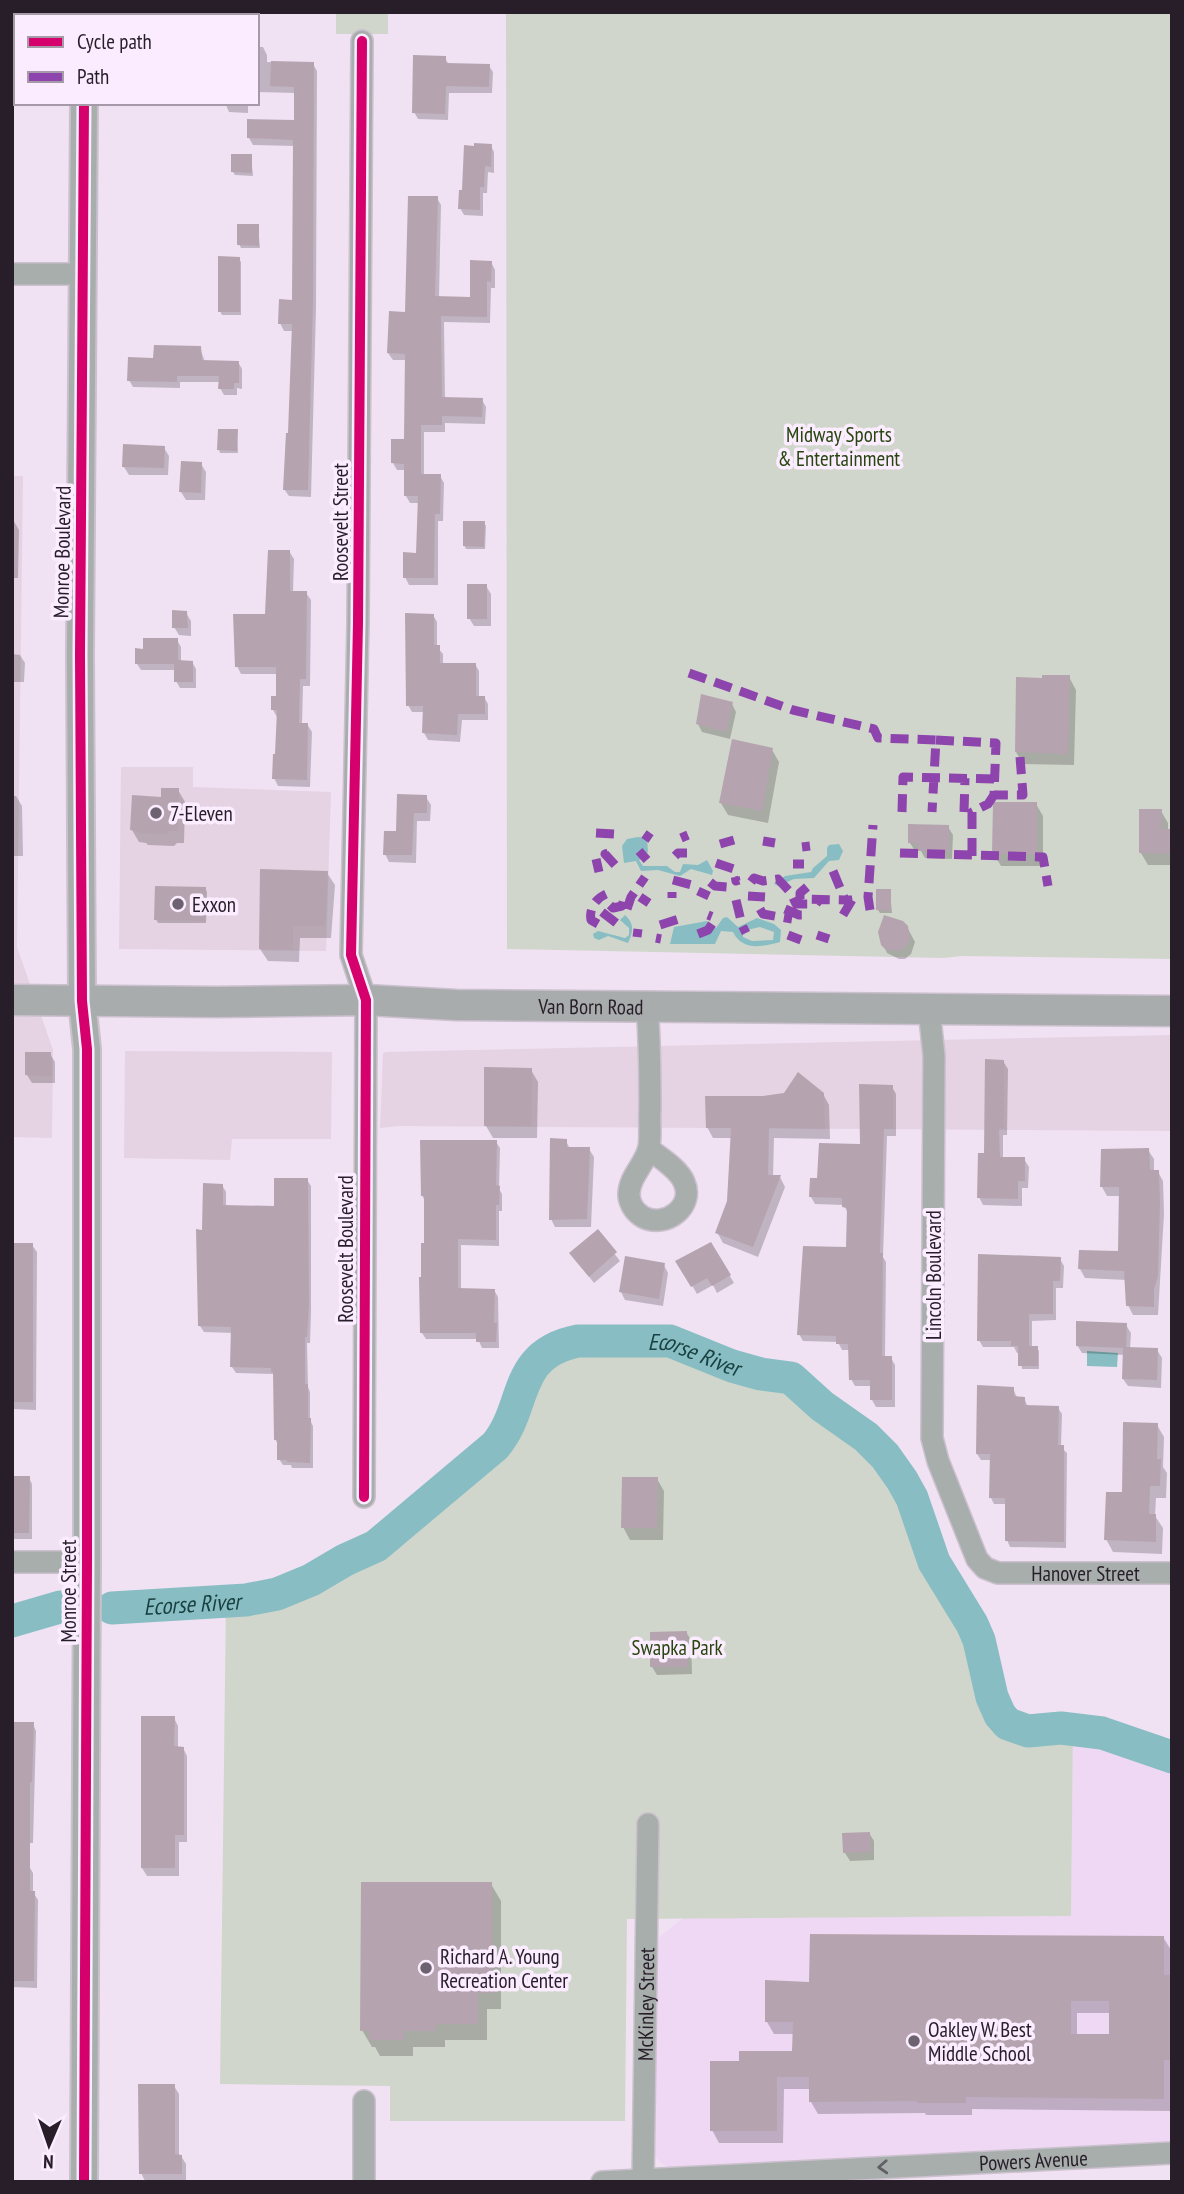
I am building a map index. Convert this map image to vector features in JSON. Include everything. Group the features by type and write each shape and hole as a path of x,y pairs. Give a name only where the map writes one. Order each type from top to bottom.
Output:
{"main road":[{"name":"Van Born Road","path":"12,1000 366,1000 457,1005 1172,1011"}],"street":[{"name":"Roosevelt Street","path":"362,41 359,554 351,955 366,1000"},
{"name":"Monroe Boulevard","path":"82,1001 80,655 84,105"},
{"path":"12,274 82,274"},
{"name":"Roosevelt Boulevard","path":"364,1497 366,1000"},
{"name":"Monroe Street","path":"82,1001 87,1049 84,2182"},
{"path":"648,1006 651,1054 649,1149"},
{"name":"Lincoln Boulevard","path":"929,1009 933,1056 932,1438 938,1461 977,1559 985,1568 998,1573"},
{"path":"12,1562 87,1573"},
{"name":"Hanover Street","path":"998,1573 1172,1573"},
{"name":"McKinley Street","path":"643,2181 648,1824"},
{"path":"364,2182 365,2101"},
{"name":"Powers Avenue","path":"602,2182 927,2174 1172,2153"}],"shaded area":[{"path":"12,476 23,476 17,947 53,1050 52,1138 12,1137"},
{"path":"121,767 193,767 193,787 331,792 326,951 119,949"},
{"path":"647,838 648,852 639,860 643,866 667,866 680,872 683,864 698,865 707,860 713,871 712,875 691,869 680,876 658,870 641,871 636,861 624,863 622,846 627,839"},
{"path":"839,844 843,851 839,860 829,861 814,878 794,879 778,886 774,884 785,876 811,872 827,856 829,845"},
{"path":"625,915 632,928 628,943 608,936 599,940 594,938 593,934 598,931 625,938 629,935 629,928 620,920"},
{"path":"727,917 738,927 757,918 774,924 781,930 780,942 747,945 733,932 721,931 715,944 670,944 674,927 707,921 716,928 723,918","holes":["760,927 774,932 773,940 752,941 743,937 743,931"]},
{"path":"1172,1035 1172,1131 380,1128 385,1052"},
{"path":"125,1051 332,1052 331,1139 232,1139 230,1160 124,1158"},
{"path":"1087,1351 1118,1353 1117,1367 1087,1366"},
{"name":"Oakley W. Best Middle School","path":"1073,1729 1120,1737 1172,1757 1172,2143 668,2167 661,2163 655,2157 654,2147 657,1939 683,1918 1071,1916"}],"green space":[{"path":"336,12 388,12 388,34 336,34"},
{"name":"Midway Sports & Entertainment","path":"506,12 1172,12 1172,959 944,958 507,949"},
{"name":"Swapka Park","path":"670,1341 732,1366 761,1374 791,1378 822,1406 866,1437 885,1456 912,1498 934,1562 972,1624 979,1640 992,1697 1000,1715 1008,1724 1028,1731 1073,1729 1071,1916 627,1919 625,2121 390,2121 390,2086 220,2084 226,1601 277,1594 366,1552 495,1446 508,1425 521,1387 531,1368 544,1355 576,1342"}],"building":[{"path":"413,55 446,56 446,63 490,64 489,87 446,86 445,114 412,113"},
{"path":"271,61 314,62 313,300 308,490 283,490 292,324 278,324 279,299 292,300 293,140 247,138 247,119 294,120 294,87 270,86"},
{"path":"474,143 492,144 491,167 485,166 484,187 480,187 480,210 458,209 459,190 462,190 464,145 474,146"},
{"path":"231,154 252,154 252,173 231,172"},
{"path":"408,196 438,196 435,296 470,297 470,260 492,261 491,282 487,281 487,317 441,316 442,397 483,398 482,417 442,416 442,425 421,425 421,474 441,474 440,514 435,514 434,578 403,578 403,552 416,553 418,496 404,496 404,464 391,463 391,439 404,439 405,354 387,353 389,311 405,312"},
{"path":"237,224 259,224 259,246 237,245"},
{"path":"218,256 240,257 240,312 218,312"},
{"path":"154,345 201,346 202,360 239,361 239,383 234,383 234,389 218,389 219,376 177,376 177,382 127,381 128,357 153,358"},
{"path":"218,429 238,429 237,451 217,450"},
{"path":"123,444 165,446 164,468 122,467"},
{"path":"181,461 202,462 201,493 179,492"},
{"path":"463,521 485,521 484,547 463,546"},
{"path":"268,550 290,550 290,591 307,591 306,679 300,679 299,723 308,723 307,780 272,779 277,710 271,710 271,696 276,696 276,667 235,667 233,614 265,614"},
{"path":"467,584 487,584 487,619 467,619"},
{"path":"172,610 187,611 188,628 172,628"},
{"path":"405,613 434,614 434,645 440,645 440,663 476,663 476,696 485,696 485,714 458,714 457,735 422,733 423,706 406,706"},
{"path":"143,638 178,638 178,660 193,661 193,682 174,682 174,664 135,664 135,648 143,649"},
{"path":"1042,675 1070,675 1068,754 1015,752 1016,677 1042,678"},
{"path":"701,694 733,702 726,732 696,724"},
{"path":"732,739 773,748 762,811 719,803"},
{"path":"161,788 179,788 178,831 169,831 167,834 130,830 132,795 161,797"},
{"path":"397,794 427,795 427,813 414,813 412,855 383,855 384,831 396,831"},
{"path":"993,802 1037,802 1037,854 992,854"},
{"path":"1139,809 1162,809 1161,829 1172,829 1172,854 1139,853"},
{"path":"908,824 949,825 949,851 918,851 918,844 908,843"},
{"path":"260,869 328,871 325,926 293,926 293,950 259,949"},
{"path":"155,886 206,887 205,921 154,920"},
{"path":"876,889 891,889 891,911 876,910"},
{"path":"884,915 903,921 908,926 910,940 901,951 886,950 881,945 878,932"},
{"path":"25,1052 51,1052 52,1076 25,1075"},
{"path":"985,1059 1004,1060 1004,1128 999,1128 1000,1157 1025,1157 1025,1181 1018,1181 1018,1199 977,1198 978,1153 984,1153"},
{"path":"484,1067 532,1068 531,1126 484,1126"},
{"path":"798,1072 824,1093 825,1129 769,1128 768,1175 781,1175 753,1247 715,1233 727,1201 731,1128 706,1128 705,1096 763,1096 784,1093"},
{"path":"859,1084 893,1085 893,1129 884,1129 880,1253 883,1253 882,1356 892,1356 892,1400 870,1400 870,1380 849,1380 848,1344 836,1344 836,1336 797,1335 803,1246 846,1247 847,1208 842,1207 842,1198 809,1197 810,1178 817,1178 819,1143 860,1144"},
{"path":"550,1138 567,1139 567,1147 590,1147 587,1219 549,1220"},
{"path":"420,1140 497,1140 496,1185 500,1186 499,1205 496,1205 496,1240 458,1239 458,1288 495,1289 496,1342 476,1342 476,1333 420,1333 419,1277 421,1243 424,1243 424,1196 421,1196"},
{"path":"1149,1148 1150,1170 1159,1170 1158,1276 1154,1289 1154,1307 1126,1306 1124,1271 1078,1269 1079,1250 1118,1251 1119,1187 1100,1187 1101,1149"},
{"path":"274,1178 308,1178 309,1304 305,1337 305,1384 308,1384 308,1418 311,1418 310,1463 277,1460 271,1368 230,1367 231,1327 198,1326 196,1229 202,1230 203,1183 223,1184 223,1205 274,1206"},
{"path":"598,1229 617,1252 589,1277 569,1253"},
{"path":"711,1242 731,1275 712,1286 707,1278 691,1287 675,1261"},
{"path":"12,1243 33,1243 33,1402 12,1402"},
{"path":"978,1254 1061,1257 1060,1281 1053,1281 1053,1314 1029,1314 1029,1346 1011,1346 1011,1341 977,1341"},
{"path":"625,1256 665,1263 659,1299 619,1292"},
{"path":"1076,1321 1127,1323 1126,1347 1158,1348 1157,1380 1122,1379 1123,1348 1076,1346"},
{"path":"1018,1346 1038,1346 1038,1366 1018,1366"},
{"path":"977,1385 1014,1387 1014,1396 1025,1397 1025,1405 1059,1406 1058,1445 1064,1445 1064,1542 1005,1541 1005,1498 989,1498 990,1454 976,1454"},
{"path":"1123,1422 1158,1423 1157,1459 1161,1459 1160,1486 1150,1486 1149,1514 1156,1514 1156,1542 1104,1540 1106,1492 1122,1492"},
{"path":"12,1476 30,1476 29,1533 12,1533"},
{"path":"622,1477 658,1477 657,1528 621,1528"},
{"path":"687,1631 688,1667 650,1667 650,1632"},
{"path":"141,1716 175,1716 174,1746 184,1747 184,1835 175,1835 175,1868 141,1868"},
{"path":"12,1722 34,1722 30,1782 30,1891 35,1891 34,1981 12,1981"},
{"path":"870,1832 871,1852 843,1853 842,1833"},
{"name":"Richard A. Young Recreation Center","path":"361,1882 492,1882 492,1993 478,1993 478,2024 436,2024 436,2031 404,2031 404,2040 369,2040 369,2031 360,2031"},
{"path":"810,1934 1164,1936 1164,1975 1172,1975 1172,2060 1164,2060 1164,2099 966,2097 966,2103 809,2102 809,2077 777,2077 777,2131 710,2131 710,2061 739,2061 739,2051 792,2051 793,2022 765,2022 765,1980 809,1982","holes":["1071,2001 1109,2001 1109,2034 1071,2034"]},
{"path":"138,2084 175,2084 175,2154 182,2155 182,2174 139,2174"}],"waterway":[{"name":"Ecorse River","path":"112,1608 246,1600 277,1594 311,1580 376,1546 495,1446 505,1431 531,1370 541,1358 557,1348 578,1341 670,1341 732,1366 791,1378 822,1406 866,1437 885,1456 912,1498 934,1562 972,1624 979,1640 992,1697 1000,1715 1008,1724 1028,1731 1061,1728 1102,1733 1172,1757"},
{"name":"Ecorse River","path":"12,1621 60,1607"}],"marked path":[{"path":"689,673 793,710 874,729 878,738 936,740 932,812"},
{"path":"936,740 996,743 994,795 1023,795 1020,757"},
{"path":"902,812 903,777 995,779"},
{"path":"964,812 965,778"},
{"path":"972,856 972,812 988,804 994,795"},
{"path":"870,910 868,897 873,825"},
{"path":"596,833 615,834"},
{"path":"644,834 651,839"},
{"path":"681,838 688,835"},
{"path":"720,844 734,840"},
{"path":"763,841 775,843"},
{"path":"802,847 810,846"},
{"path":"639,851 647,860"},
{"path":"608,853 605,854 619,866"},
{"path":"675,856 678,853 687,853"},
{"path":"900,853 1043,857 1048,886"},
{"path":"596,859 599,872"},
{"path":"716,863 734,869 736,881 739,880"},
{"path":"793,864 804,864"},
{"path":"833,871 845,900 852,900"},
{"path":"627,909 631,897 645,877"},
{"path":"751,882 754,878 763,881 778,879 791,893 796,904 816,904 819,900"},
{"path":"673,880 692,885"},
{"path":"710,882 715,886 728,887"},
{"path":"807,887 800,893 800,899 845,900"},
{"path":"698,891 709,896"},
{"path":"672,892 672,898"},
{"path":"598,924 591,920 592,908 606,894"},
{"path":"610,905 613,908 622,906 625,895"},
{"path":"748,896 765,897"},
{"path":"640,897 649,903"},
{"path":"843,915 852,900 858,899"},
{"path":"736,900 746,933"},
{"path":"760,909 763,914 792,919"},
{"path":"785,909 799,915 808,915"},
{"path":"602,912 620,926"},
{"path":"698,934 708,930 714,921 713,917 708,915"},
{"path":"660,925 679,919"},
{"path":"637,937 638,929"},
{"path":"788,935 801,940"},
{"path":"817,935 829,939"},
{"path":"656,938 661,939"}],"cycle path":[{"path":"362,41 358,623 351,955 366,1000 364,1497"},
{"path":"84,105 80,655 82,1001 87,1049 84,2182"}],"place":[{"name":"7-Eleven","path":"156,813"},
{"name":"Exxon","path":"178,904"},
{"name":"Richard A. Young Recreation Center","path":"426,1968"},
{"name":"Oakley W. Best Middle School","path":"914,2041"}]}
